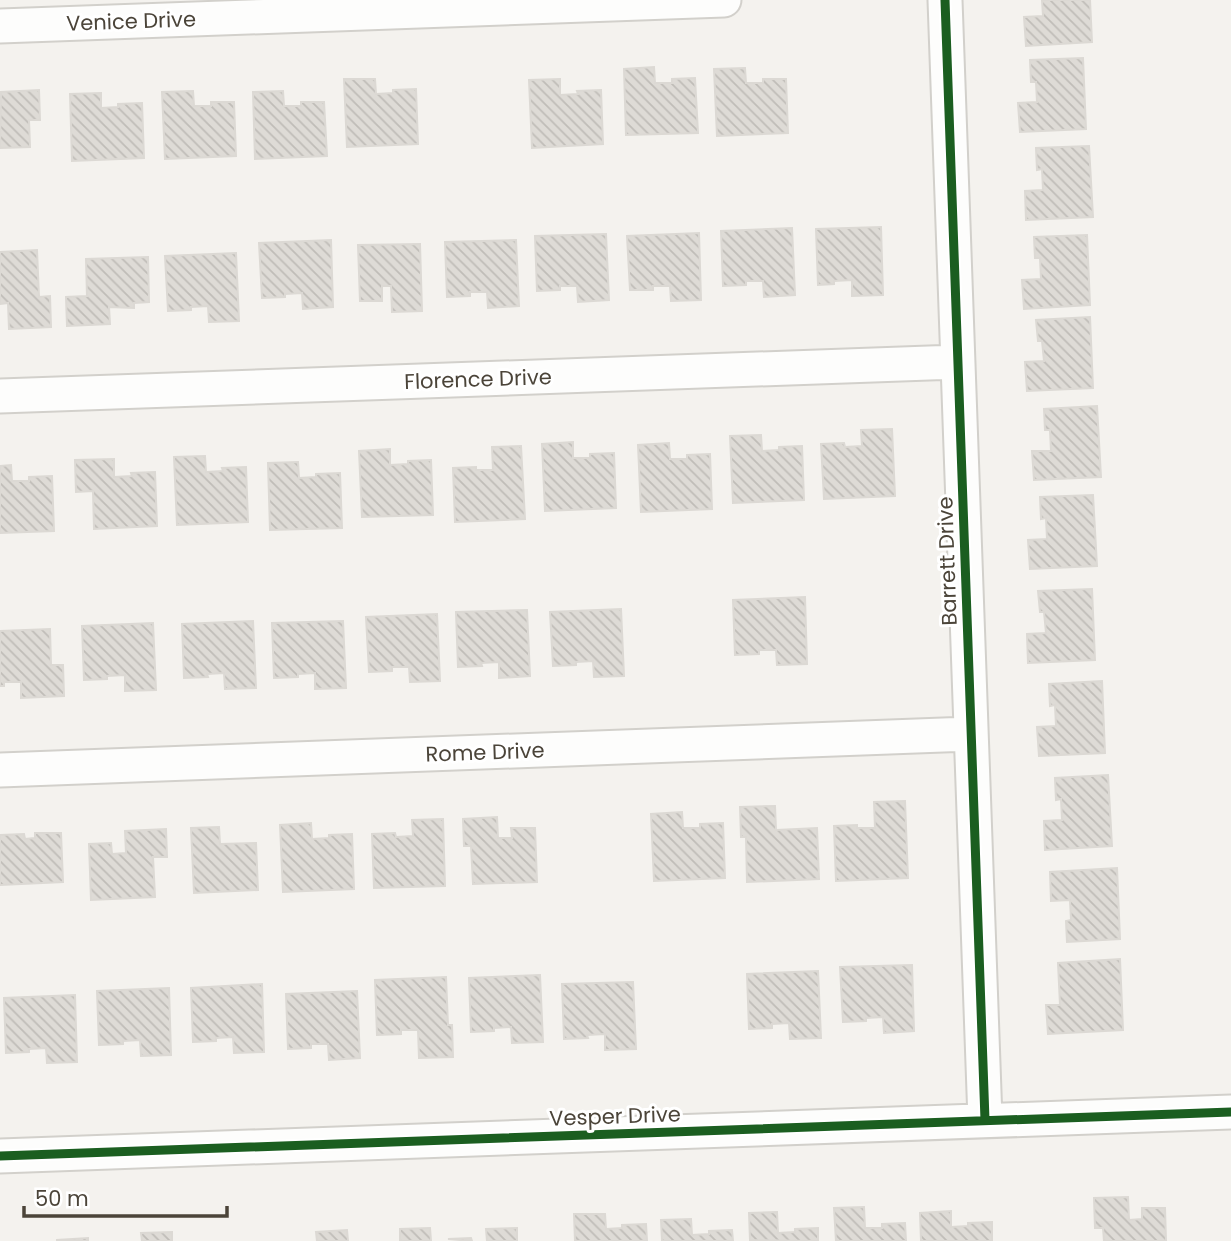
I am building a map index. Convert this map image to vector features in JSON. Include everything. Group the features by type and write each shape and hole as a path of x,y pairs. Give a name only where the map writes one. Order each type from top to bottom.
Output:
{"street":[{"name":"Venice Drive","path":"0,26 724,0"},
{"name":"Barrett Drive","path":"945,0 985,1120"},
{"name":"Florence Drive","path":"0,396 957,362"},
{"name":"Rome Drive","path":"0,770 970,734"},
{"name":"Vesper Drive","path":"0,1156 1231,1112"}],"building":[{"path":"1042,0 1090,0 1092,42 1026,46 1024,17 1043,16"},
{"path":"1083,58 1086,129 1020,132 1018,103 1037,102 1036,82 1031,82 1030,60"},
{"path":"654,67 655,83 672,83 672,79 695,78 698,133 626,135 624,69"},
{"path":"745,68 746,83 763,83 763,79 786,79 788,133 717,136 714,69"},
{"path":"344,79 375,79 376,94 416,89 418,144 347,147"},
{"path":"560,79 560,95 601,90 603,144 532,148 529,80"},
{"path":"39,90 40,120 29,120 30,147 0,148 1,92"},
{"path":"193,91 194,106 211,106 211,102 234,102 236,156 165,159 162,92"},
{"path":"283,91 284,106 301,106 301,102 324,102 327,156 255,159 253,92"},
{"path":"101,93 101,108 142,103 144,158 72,161 70,94"},
{"path":"1089,146 1093,217 1026,220 1025,191 1043,190 1042,169 1037,170 1036,148"},
{"path":"881,227 883,295 852,296 852,280 818,285 816,229"},
{"path":"792,228 795,295 764,297 763,281 746,281 746,285 723,286 721,231"},
{"path":"699,233 701,300 671,301 670,286 653,286 653,290 630,290 627,236"},
{"path":"606,234 609,300 578,302 577,286 560,286 560,290 537,291 535,236"},
{"path":"1087,235 1090,305 1024,309 1022,280 1041,279 1040,258 1035,258 1034,237"},
{"path":"331,240 333,307 303,309 302,293 262,298 259,243"},
{"path":"516,240 519,306 488,308 487,292 470,292 470,296 447,297 445,242"},
{"path":"420,244 422,311 392,312 391,286 382,286 382,301 360,301 358,245"},
{"path":"37,250 39,297 50,296 51,327 9,329 8,303 0,304 0,252"},
{"path":"236,253 239,321 209,322 208,306 168,311 165,256"},
{"path":"148,257 149,302 134,303 134,308 109,307 110,324 67,326 66,297 87,296 86,259"},
{"path":"1090,317 1093,388 1027,391 1025,362 1044,361 1036,320"},
{"path":"1097,406 1101,477 1034,480 1032,451 1051,451 1050,430 1045,430 1044,409"},
{"path":"892,429 895,496 824,499 821,444 844,443 845,447 862,446 861,430"},
{"path":"761,435 762,451 802,446 804,500 733,503 730,436"},
{"path":"573,442 573,458 614,453 616,508 545,511 542,444"},
{"path":"669,443 670,459 687,459 687,455 710,454 712,509 641,512 638,445"},
{"path":"521,446 525,519 455,522 453,468 476,467 476,470 493,470 492,447"},
{"path":"390,449 390,465 431,460 433,515 362,517 359,451"},
{"path":"205,456 206,472 246,467 248,522 177,525 174,457"},
{"path":"114,459 114,477 155,472 157,526 94,529 93,491 76,492 75,460"},
{"path":"298,462 299,478 340,473 342,528 270,530 268,463"},
{"path":"11,465 12,481 29,481 29,477 52,476 54,531 0,533 0,466"},
{"path":"1093,495 1097,566 1030,569 1028,540 1047,539 1046,518 1041,519 1040,497"},
{"path":"1092,589 1095,660 1028,663 1027,634 1046,633 1038,591"},
{"path":"805,597 807,664 777,665 776,650 735,655 733,600"},
{"path":"621,609 624,676 594,677 593,661 553,666 550,612"},
{"path":"527,610 530,676 499,678 499,662 458,667 456,612"},
{"path":"437,614 440,681 410,682 409,667 392,667 392,671 369,672 366,617"},
{"path":"253,621 256,688 225,689 224,673 184,678 182,624"},
{"path":"343,621 346,688 315,689 315,673 274,678 272,623"},
{"path":"153,623 156,690 125,691 125,675 84,680 82,626"},
{"path":"50,629 51,665 63,665 64,696 21,698 21,682 4,682 4,686 0,686 0,631"},
{"path":"1102,681 1105,753 1039,756 1037,727 1056,726 1055,705 1050,706 1049,684"},
{"path":"1108,775 1112,846 1045,850 1044,821 1062,820 1061,799 1056,800 1055,778"},
{"path":"905,801 908,878 836,881 834,826 857,825 857,828 875,828 874,802"},
{"path":"775,806 776,830 817,828 819,879 747,882 746,837 741,837 740,807"},
{"path":"682,812 683,828 700,828 700,824 723,823 725,878 654,881 651,814"},
{"path":"497,817 498,838 512,838 511,828 535,828 537,882 473,884 471,846 464,846 463,819"},
{"path":"443,819 445,886 374,888 372,834 395,833 396,837 413,836 412,820"},
{"path":"311,823 312,839 352,834 354,889 283,892 280,825"},
{"path":"219,827 220,844 256,843 258,890 194,893 191,828"},
{"path":"166,829 167,857 153,857 155,897 91,900 89,844 111,843 112,854 126,853 125,831"},
{"path":"35,833 61,833 63,882 0,885 0,835 24,834 25,839 35,838"},
{"path":"1117,868 1120,939 1067,942 1066,921 1071,920 1070,900 1051,901 1050,872"},
{"path":"1120,959 1123,1030 1048,1034 1046,1005 1060,1005 1058,963"},
{"path":"912,965 914,1031 884,1033 883,1017 843,1022 840,967"},
{"path":"818,971 821,1038 790,1039 789,1023 772,1024 772,1028 749,1029 747,974"},
{"path":"540,975 543,1042 512,1043 511,1027 471,1032 469,978"},
{"path":"446,977 448,1025 452,1025 453,1057 419,1058 418,1030 377,1035 375,980"},
{"path":"633,982 636,1049 605,1050 605,1034 564,1039 562,984"},
{"path":"262,984 264,1052 234,1053 233,1037 193,1042 191,988"},
{"path":"169,988 171,1055 141,1056 140,1040 99,1045 97,991"},
{"path":"357,991 360,1058 329,1060 328,1044 311,1044 311,1048 288,1049 286,994"},
{"path":"75,995 77,1062 47,1063 46,1048 6,1053 4,998"},
{"path":"1128,1197 1129,1220 1142,1219 1142,1208 1165,1208 1166,1241 1104,1241 1103,1228 1095,1228 1094,1198"},
{"path":"864,1207 865,1228 882,1228 882,1224 905,1223 906,1241 836,1241 834,1208"},
{"path":"951,1211 951,1227 992,1222 992,1241 921,1241 920,1213"},
{"path":"777,1212 778,1233 818,1228 818,1241 750,1240 749,1213"},
{"path":"574,1214 605,1214 606,1229 646,1224 647,1241 575,1241"},
{"path":"691,1219 692,1235 732,1230 733,1241 662,1241 661,1220"},
{"path":"430,1228 431,1241 400,1241 400,1229"},
{"path":"517,1228 517,1241 487,1241 486,1229"},
{"path":"347,1230 348,1241 317,1241 316,1232"},
{"path":"172,1232 172,1241 142,1241 141,1233"},
{"path":"88,1238 88,1241 57,1241 57,1240"},
{"path":"471,1238 472,1241 448,1239"}],"cycle path":[{"path":"945,0 985,1120"},
{"path":"0,1156 1231,1112"}]}
